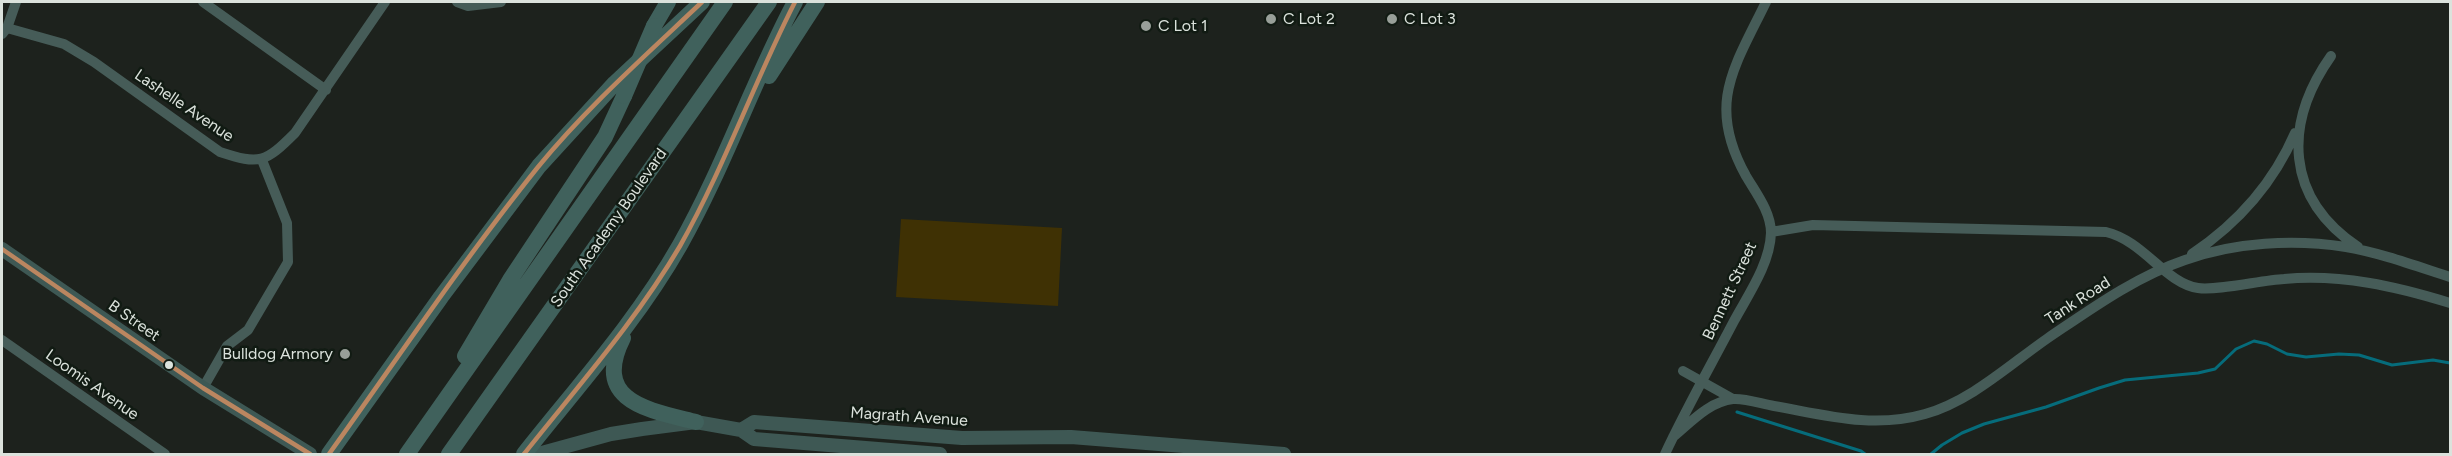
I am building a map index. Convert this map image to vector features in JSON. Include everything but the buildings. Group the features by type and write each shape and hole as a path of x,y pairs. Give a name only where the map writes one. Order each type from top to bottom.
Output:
{"highway":[{"path":"428,425 489,313 605,137 654,26 668,2"},
{"path":"329,454 461,270 540,166 615,83 702,2"},
{"path":"406,454 725,2"},
{"name":"South Academy Boulevard","path":"449,454 769,2"},
{"path":"524,454 635,313 679,246 706,196 778,34 795,2"},
{"path":"736,127 817,2"},
{"path":"635,313 614,355 615,382 624,395 647,409 696,422"}],"main road":[{"name":"B Street","path":"2,249 202,388 310,454"},
{"name":"Magrath Avenue","path":"538,454 611,434 696,422 741,430 754,422 962,438 1071,437 1284,454"},
{"path":"741,430 754,440 940,454"}],"street":[{"path":"4,31 16,2"},
{"path":"202,2 326,90"},
{"path":"202,388 227,346 248,330 288,262 287,223 262,160 279,149 295,133 385,2"},
{"path":"457,2 468,6 501,2"},
{"name":"Bennett Street","path":"1665,454 1764,261 1769,247 1771,232 1766,211 1730,146 1725,115 1731,78 1766,2"},
{"name":"Lashelle Avenue","path":"4,31 64,44 94,62 220,152 242,159 262,160"},
{"path":"2185,260 2230,225 2253,202 2282,161 2299,125 2312,86 2331,56"},
{"path":"2299,125 2300,164 2308,191 2328,223 2363,250"},
{"path":"1771,232 1813,225 2106,232 2131,241 2179,281 2201,289 2282,279 2341,278 2396,287 2451,303"},
{"name":"Tank Road","path":"1683,371 1733,399 1867,422 1902,419 1925,414 1966,396 2125,288 2164,268 2218,251 2263,244 2310,243 2363,250 2451,277"},
{"name":"Loomis Avenue","path":"2,340 165,454"},
{"path":"1673,437 1704,411 1733,399"}],"shaded area":[{"path":"901,219 1062,228 1058,306 896,297"}],"waterway":[{"path":"1931,454 1962,433 1984,424 2046,407 2125,380 2198,373 2215,369 2236,349 2254,341 2267,344 2287,354 2306,357 2359,355 2392,365 2433,360 2450,363"},
{"path":"1737,412 1865,454"}],"transit line":[{"path":"329,454 458,273 538,167 597,102 702,2"},
{"path":"524,454 626,327 680,246 711,186 795,2"},
{"path":"2,249 203,388 310,454"}],"place":[{"name":"C Lot 2","path":"1271,19"},
{"name":"C Lot 3","path":"1392,19"},
{"name":"C Lot 1","path":"1146,26"},
{"name":"Bulldog Armory","path":"345,354"}]}
